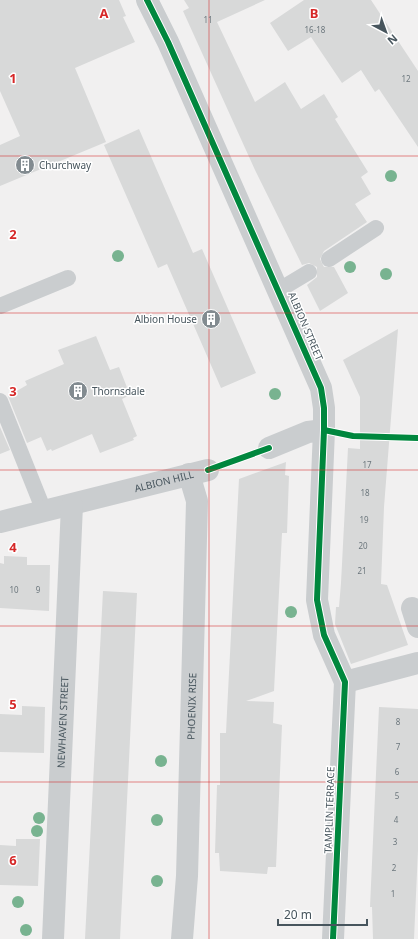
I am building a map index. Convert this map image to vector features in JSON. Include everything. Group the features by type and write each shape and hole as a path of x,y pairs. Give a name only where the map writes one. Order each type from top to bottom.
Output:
{"street":[{"name":"ALBION STREET","path":"147,0 168,42 279,290 321,388 324,408 324,430 317,600 324,634 345,682"},
{"path":"269,448 308,432 324,430"},
{"name":"ALBION HILL","path":"0,522 199,472"},
{"name":"PHOENIX RISE","path":"182,939 187,876 199,472"},
{"name":"NEWHAVEN STREET","path":"53,939 72,505"},
{"path":"345,682 418,663"},
{"name":"TAMPLIN TERRACE","path":"333,939 345,682"}],"lane":[{"path":"329,259 376,228"},
{"path":"279,290 309,272"},
{"path":"0,306 68,278"},
{"path":"0,401 44,511"}],"building":[{"path":"0,0 119,0 126,16 123,17 135,42 75,68 106,142 0,186 0,145 20,136 0,91"},
{"path":"184,0 265,0 217,22 255,102 285,82 301,109 324,94 338,117 335,119 368,172 361,177 371,194 355,204 367,222 324,251 320,259 324,267 334,267 348,293 320,311 307,285 317,277 317,267 309,263 302,265 255,170 183,11 189,8"},
{"path":"304,0 371,0 418,71 418,147 379,89 375,92 361,70 342,83 311,37 288,51 270,23"},
{"path":"139,129 193,253 202,249 256,373 221,388 167,264 158,268 104,145"},
{"path":"398,329 384,507 381,584 387,585 408,645 351,664 335,624 336,607 339,607 341,583 348,448 360,449 360,397 343,360"},
{"name":"Thornsdale","path":"96,336 110,370 119,367 130,395 122,399 137,436 133,438 134,440 100,453 92,434 52,451 51,449 47,451 41,437 27,443 8,396 27,385 25,381 64,364 58,350"},
{"path":"0,427 10,450 0,454"},
{"path":"286,462 285,475 289,476 287,533 282,533 274,691 246,701 274,702 273,723 282,725 276,867 268,867 267,874 220,871 219,853 215,853 217,785 220,785 220,733 226,733 239,479"},
{"path":"4,556 27,557 27,565 50,565 49,611 0,608 0,563 4,564"},
{"path":"103,591 137,593 120,939 85,939"},
{"path":"22,706 45,707 44,753 0,752 0,714 22,715"},
{"path":"379,707 418,709 418,850 414,939 373,939 372,907 370,907"},
{"path":"16,839 40,839 38,886 0,885 0,845 16,846"}],"cycle path":[{"path":"147,0 168,42 321,388 324,408 324,430 317,600 324,635 345,682 333,939"},
{"path":"324,430 353,436 418,438"},
{"path":"208,470 269,448"}],"place":[{"name":"Churchway","path":"25,165"},
{"name":"Albion House","path":"211,319"},
{"name":"Thornsdale","path":"78,391"}]}
